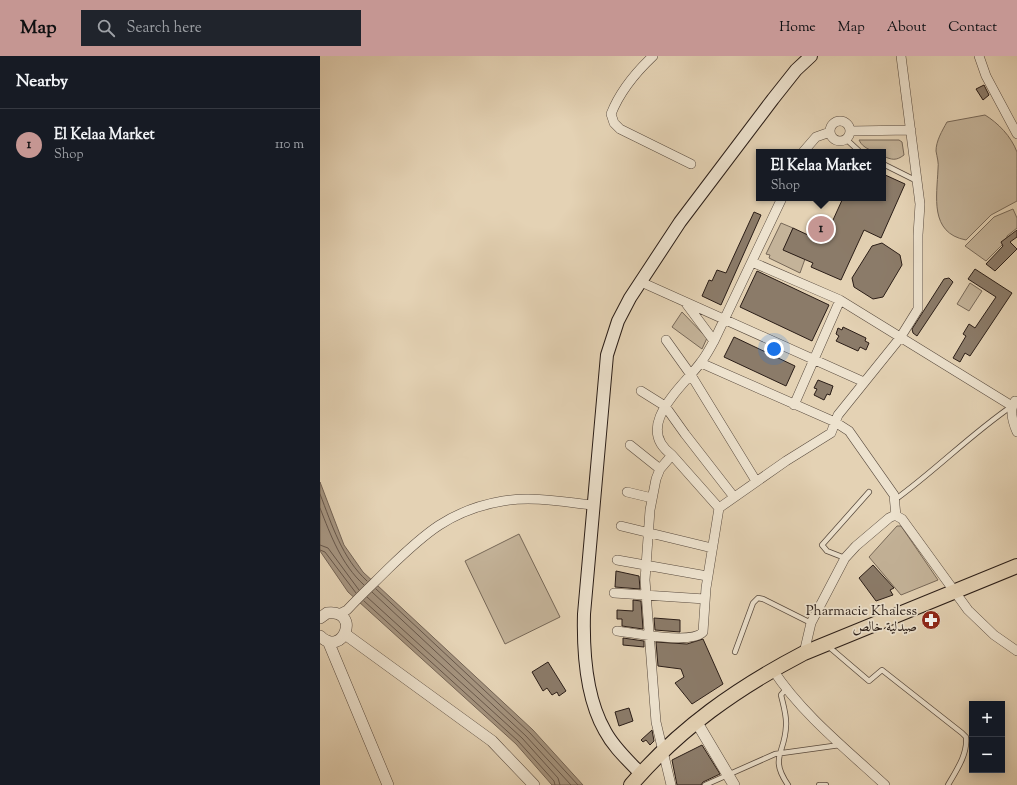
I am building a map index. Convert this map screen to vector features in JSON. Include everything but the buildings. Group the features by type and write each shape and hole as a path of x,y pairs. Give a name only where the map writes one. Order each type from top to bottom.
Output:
{"main road":[{"path":"641,774 620,752 604,731 591,692 585,665 583,640 584,614 607,355 618,321 630,298 680,222 763,111 796,70 811,56"},
{"path":"631,785 663,750 696,721 773,670 804,653 825,644 1017,566"}],"street":[{"path":"653,56 633,76 617,99 611,114 614,123 620,129 691,164"},
{"path":"617,631 686,638 701,634 704,629 705,599 719,508 756,481 831,433 838,415 900,338 918,309 918,235 920,204 901,56"},
{"path":"979,56 986,76 1017,134"},
{"path":"848,135 848,124 840,121 832,125 830,132 832,137 837,141 848,135 911,130"},
{"path":"806,149 816,137 830,132"},
{"path":"719,508 667,451 658,430 660,415 665,406 701,362 714,341 781,201"},
{"path":"752,262 840,300 900,338 1015,402 1017,432"},
{"path":"641,282 814,358 864,382"},
{"path":"794,405 840,300"},
{"path":"684,301 714,341"},
{"path":"666,340 691,375 756,481"},
{"path":"701,362 794,405 835,422 849,430 896,499 896,516"},
{"path":"641,391 665,406 734,497"},
{"path":"630,445 660,469"},
{"path":"671,785 656,722 648,635 645,565 652,498 656,479 660,469 672,455"},
{"path":"627,492 652,498"},
{"path":"388,785 323,639 340,640 345,634 347,626 335,612 381,576 430,530 454,516 478,506 504,501 523,500 593,505"},
{"path":"804,653 811,623 845,558 856,546 889,518 896,516 902,519 968,610 994,635 1017,652"},
{"path":"621,526 712,548"},
{"path":"616,560 708,576"},
{"path":"614,593 705,599"},
{"path":"345,634 492,741 534,785"},
{"path":"773,670 786,689 841,745 885,785"},
{"path":"696,721 734,785"}],"lane":[{"path":"848,135 858,149"},
{"path":"886,165 917,180"},
{"path":"896,499 1015,402"},
{"path":"845,558 827,551 822,545 869,492"},
{"path":"735,652 753,603 758,598 763,599 811,623"},
{"path":"825,644 869,681 882,670 966,737 965,749 961,762 948,785"},
{"path":"786,689 781,695 787,725 778,769 788,785"},
{"path":"704,785 762,759 781,753 841,745"},
{"path":"819,785 826,785"}],"shaded area":[{"path":"985,115 1004,130 1017,152 1017,201 991,215 966,240 954,236 946,230 941,222 937,201 938,164 936,147 947,122"},
{"path":"859,140 899,140 902,142 904,155 896,159 889,158 886,157 886,149 868,149"},
{"path":"1013,209 1017,218 1017,228 1007,236 1007,240 986,261 965,246 994,217"},
{"path":"781,223 793,228 784,250 805,259 800,273 769,258 770,255 766,254"},
{"path":"970,283 982,291 969,311 957,304"},
{"path":"682,312 707,338 702,349 672,327"},
{"path":"897,526 901,526 938,580 901,595 869,557"},
{"path":"519,534 560,617 505,644 465,561"}],"water":[{"path":"320,482 344,545 363,572 533,730 583,785 552,785 516,744 348,592 320,551"}],"place":[{"name":"El Kelaa Market","path":"821,229"},
{"name":"Pharmacie Khaless صيدلية خالص","path":"931,620"}]}
